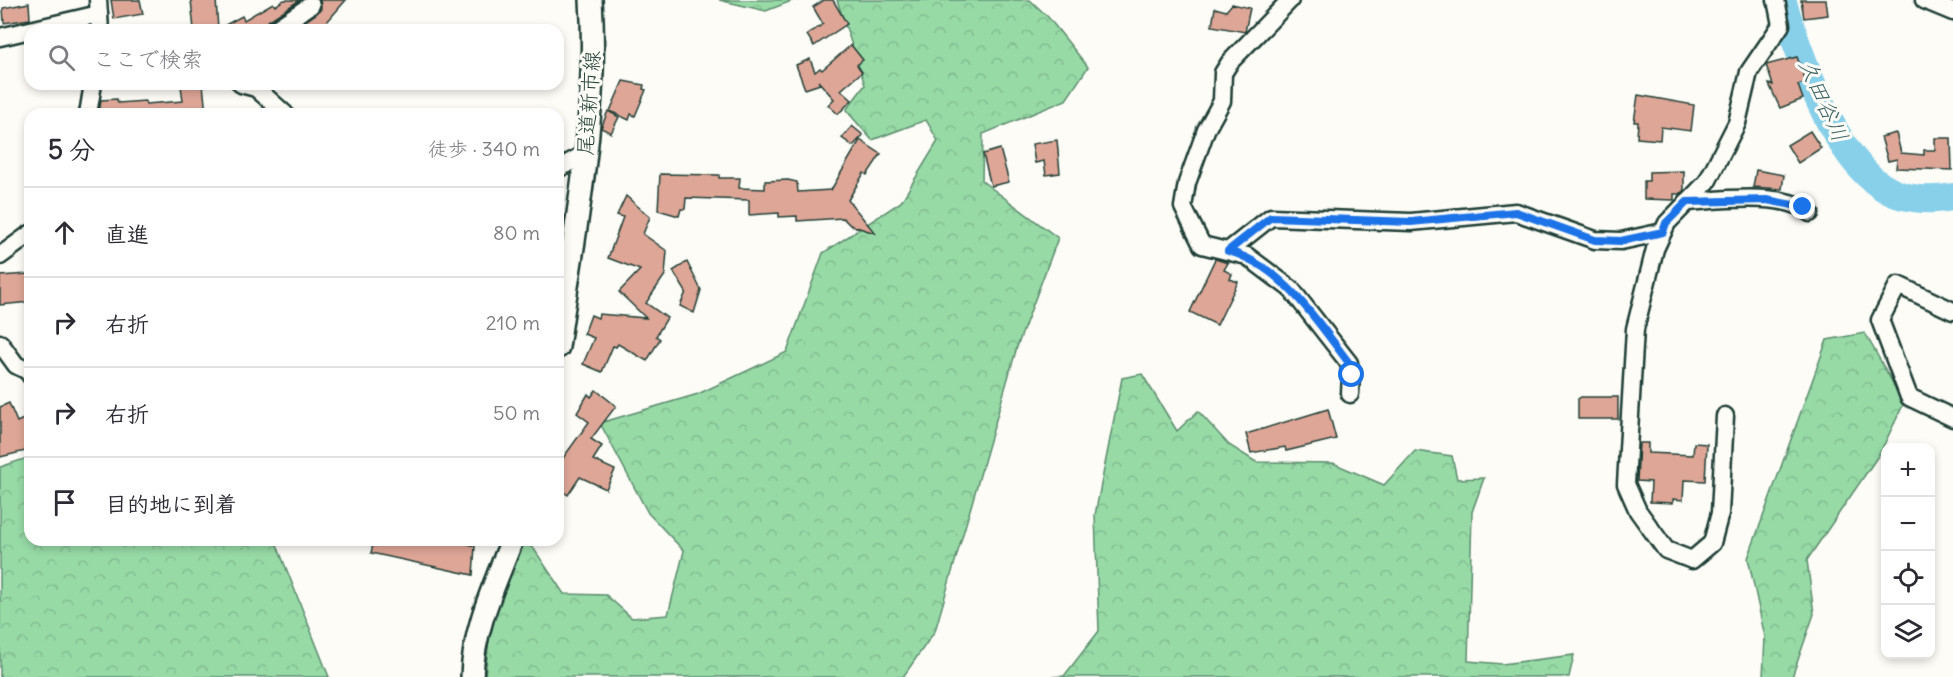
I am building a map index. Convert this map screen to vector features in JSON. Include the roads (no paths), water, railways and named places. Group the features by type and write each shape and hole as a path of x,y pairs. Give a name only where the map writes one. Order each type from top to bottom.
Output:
{"main road":[{"name":"尾道新市線","path":"564,305 586,153 594,50 591,0"},
{"path":"472,677 472,659 487,604 510,546"}],"street":[{"path":"1290,0 1230,62 1223,73 1222,101 1206,130 1187,183 1183,207 1202,245 1247,256 1291,289 1349,363 1352,375 1350,394"},
{"path":"1725,416 1720,513 1712,543 1692,560 1666,550 1638,511 1626,484 1635,329 1655,249 1666,223 1707,182 1737,123 1749,72 1781,25 1776,0"},
{"path":"1924,0 1953,12"},
{"path":"283,24 311,5"},
{"path":"58,24 99,15"},
{"path":"0,37 24,32"},
{"path":"89,108 92,90"},
{"path":"258,90 278,108"},
{"path":"564,166 586,153"},
{"path":"1687,202 1767,200 1803,207 1810,213"},
{"path":"1228,251 1271,217 1411,222 1516,212 1595,240 1621,241 1663,232"},
{"path":"0,256 24,238"},
{"path":"1953,311 1898,285 1880,320 1909,397 1953,418"},
{"path":"0,343 16,365 24,369"}],"waterway":[{"name":"久田谷川","path":"1782,0 1811,82 1825,113 1841,142 1860,166 1880,185 1903,196 1928,199 1953,197"}]}
